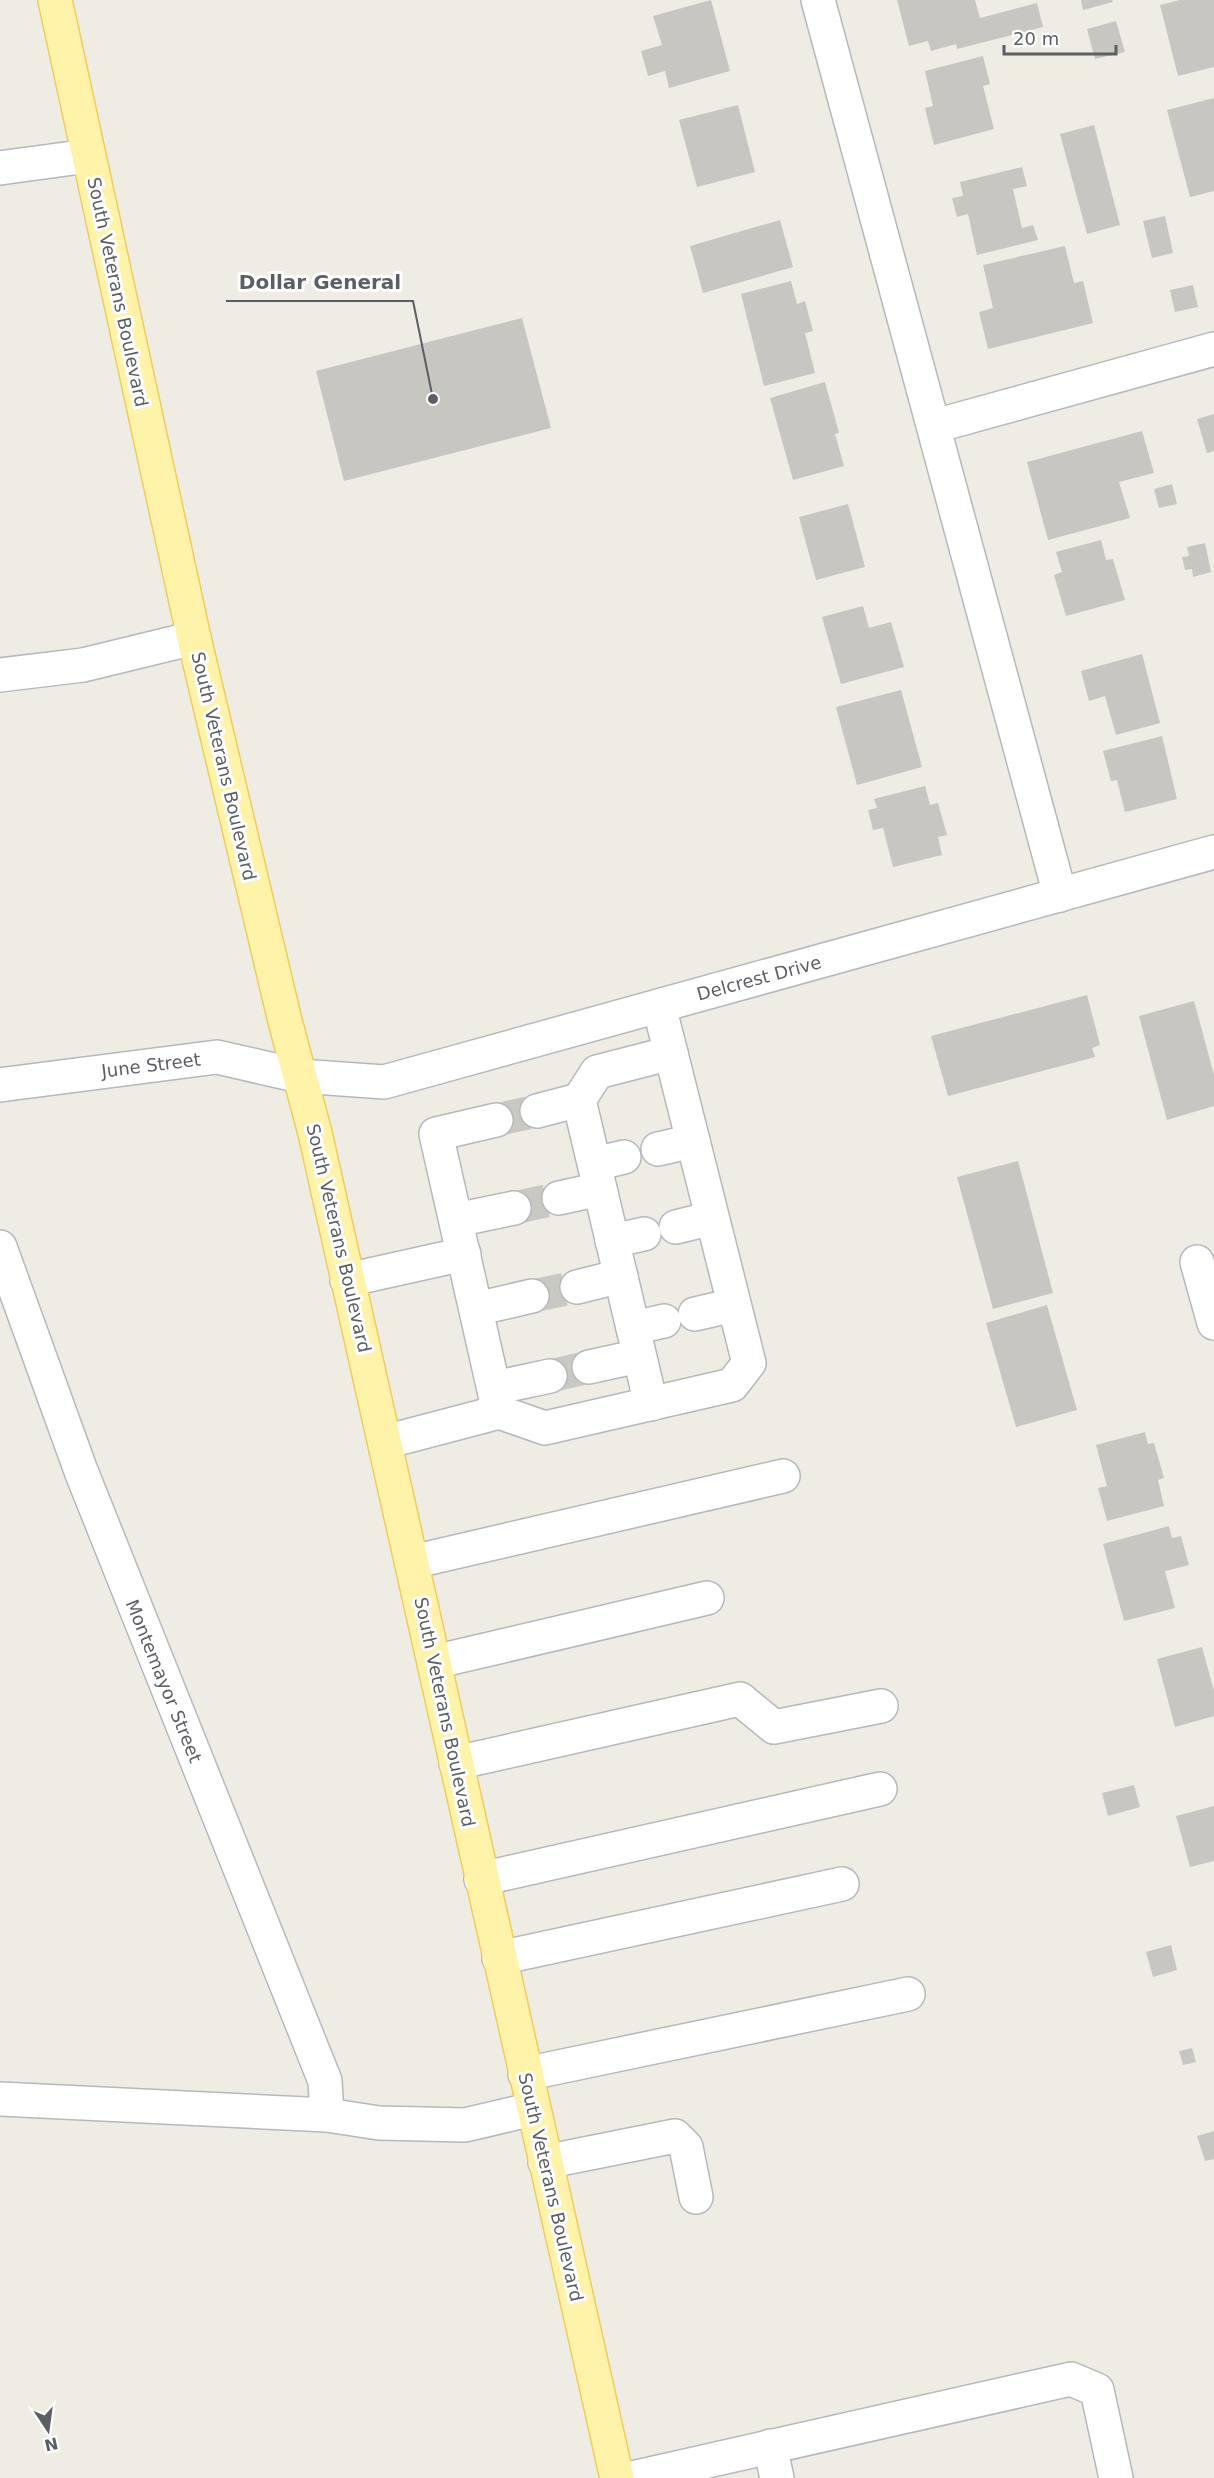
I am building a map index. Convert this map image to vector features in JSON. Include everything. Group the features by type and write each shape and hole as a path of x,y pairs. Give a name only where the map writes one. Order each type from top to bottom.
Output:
{"main road":[{"name":"South Veterans Boulevard","path":"55,0 194,638 300,1076 385,1442 481,1879 617,2478"}],"street":[{"path":"818,0 1060,895"},
{"path":"0,168 88,156"},
{"path":"935,426 1214,349"},
{"path":"0,675 83,664 194,638"},
{"name":"Delcrest Drive","path":"300,1076 384,1082 1214,852"},
{"path":"496,1120 436,1134 496,1400 545,1428 732,1385 748,1364 659,1005"},
{"path":"537,1111 579,1100 597,1072 671,1053"},
{"name":"June Street","path":"0,1085 217,1057 300,1076"},
{"path":"579,1100 606,1170 612,1241 651,1404"},
{"path":"658,1149 693,1141"},
{"path":"559,1198 606,1170"},
{"path":"456,1220 514,1208"},
{"path":"676,1227 712,1218"},
{"path":"612,1241 644,1234"},
{"name":"Montemayor Street","path":"0,1247 81,1471 325,2081 327,2115"},
{"path":"347,1280 464,1254"},
{"path":"1197,1262 1214,1323"},
{"path":"577,1287 621,1276"},
{"path":"476,1309 532,1296"},
{"path":"590,1367 680,1317 734,1305"},
{"path":"385,1442 496,1400 550,1376"},
{"path":"412,1562 783,1476"},
{"path":"434,1662 707,1598"},
{"path":"456,1763 740,1699 774,1727 881,1706"},
{"path":"481,1879 880,1789"},
{"path":"499,1959 842,1884"},
{"path":"525,2074 908,1994"},
{"path":"0,2099 327,2115 379,2123 465,2125 533,2109"},
{"path":"545,2162 675,2136 686,2146 696,2197"},
{"path":"632,2478 1071,2379 1097,2390 1116,2478"},
{"path":"770,2446 777,2478"}],"building":[{"path":"711,0 730,71 669,88 665,71 648,76 641,51 662,45 653,16"},
{"path":"897,0 975,0 980,18 1037,3 1043,27 957,49 956,44 931,51 928,41 909,46"},
{"path":"1081,0 1112,0 1113,2 1083,10"},
{"path":"1180,0 1214,0 1214,67 1178,76 1160,5"},
{"path":"1116,21 1125,52 1095,59 1087,29"},
{"path":"983,56 990,84 983,86 994,129 934,145 925,108 933,106 925,71"},
{"path":"1214,98 1214,191 1190,197 1167,110"},
{"path":"738,105 755,172 697,187 679,120"},
{"path":"1094,125 1120,225 1087,234 1060,134"},
{"path":"1022,167 1027,186 1013,189 1022,228 1033,225 1038,240 977,255 968,214 957,217 952,198 963,196 960,182"},
{"path":"1165,216 1173,253 1152,258 1143,221"},
{"path":"780,220 793,267 703,293 690,246"},
{"path":"1065,246 1074,283 1083,281 1093,323 988,349 979,312 993,308 983,265"},
{"path":"791,281 797,304 805,301 813,331 805,333 815,373 764,386 741,294"},
{"path":"1193,285 1198,307 1175,312 1170,290"},
{"path":"522,318 551,428 344,481 316,371"},
{"path":"825,382 839,433 835,434 844,466 793,480 770,398"},
{"path":"1214,414 1214,451 1207,453 1197,419"},
{"path":"1142,431 1154,473 1119,482 1130,518 1048,540 1027,462"},
{"path":"1172,484 1177,504 1159,508 1154,489"},
{"path":"848,504 865,567 816,580 799,517"},
{"path":"1101,540 1106,560 1113,559 1125,600 1066,616 1054,575 1062,572 1056,552"},
{"path":"1205,543 1211,572 1193,577 1192,569 1185,570 1182,557 1189,556 1187,547"},
{"path":"863,606 869,628 891,622 904,667 841,684 822,617"},
{"path":"1142,654 1160,723 1116,735 1105,696 1089,701 1081,671"},
{"path":"901,690 922,767 857,785 836,707"},
{"path":"1162,736 1177,799 1125,812 1117,780 1111,781 1103,751"},
{"path":"925,786 930,805 938,803 947,835 938,837 942,855 893,867 883,828 873,830 868,810 877,808 874,799"},
{"path":"1087,995 1100,1045 1092,1048 1095,1057 948,1096 931,1036"},
{"path":"1194,1001 1214,1075 1214,1106 1167,1120 1139,1016"},
{"path":"1018,1161 1053,1293 993,1309 957,1177"},
{"path":"1047,1305 1077,1410 1016,1427 986,1323"},
{"path":"1145,1432 1148,1444 1154,1443 1164,1478 1158,1480 1164,1506 1107,1521 1098,1488 1107,1486 1096,1445"},
{"path":"1169,1526 1172,1538 1181,1536 1189,1565 1165,1571 1175,1608 1124,1621 1103,1544"},
{"path":"1202,1647 1214,1691 1214,1716 1175,1727 1157,1659"},
{"path":"1134,1785 1140,1807 1108,1816 1102,1793"},
{"path":"1214,1806 1214,1861 1190,1867 1176,1816"},
{"path":"1171,1945 1177,1970 1153,1977 1146,1952"},
{"path":"1192,2048 1196,2062 1183,2065 1179,2051"},
{"path":"1214,2131 1214,2159 1205,2161 1197,2136"}],"tunnel":[{"path":"496,1120 537,1111"},
{"path":"514,1208 559,1198"},
{"path":"532,1296 577,1287"},
{"path":"550,1376 589,1367"}],"place":[{"name":"Dollar General","path":"433,399"}]}
